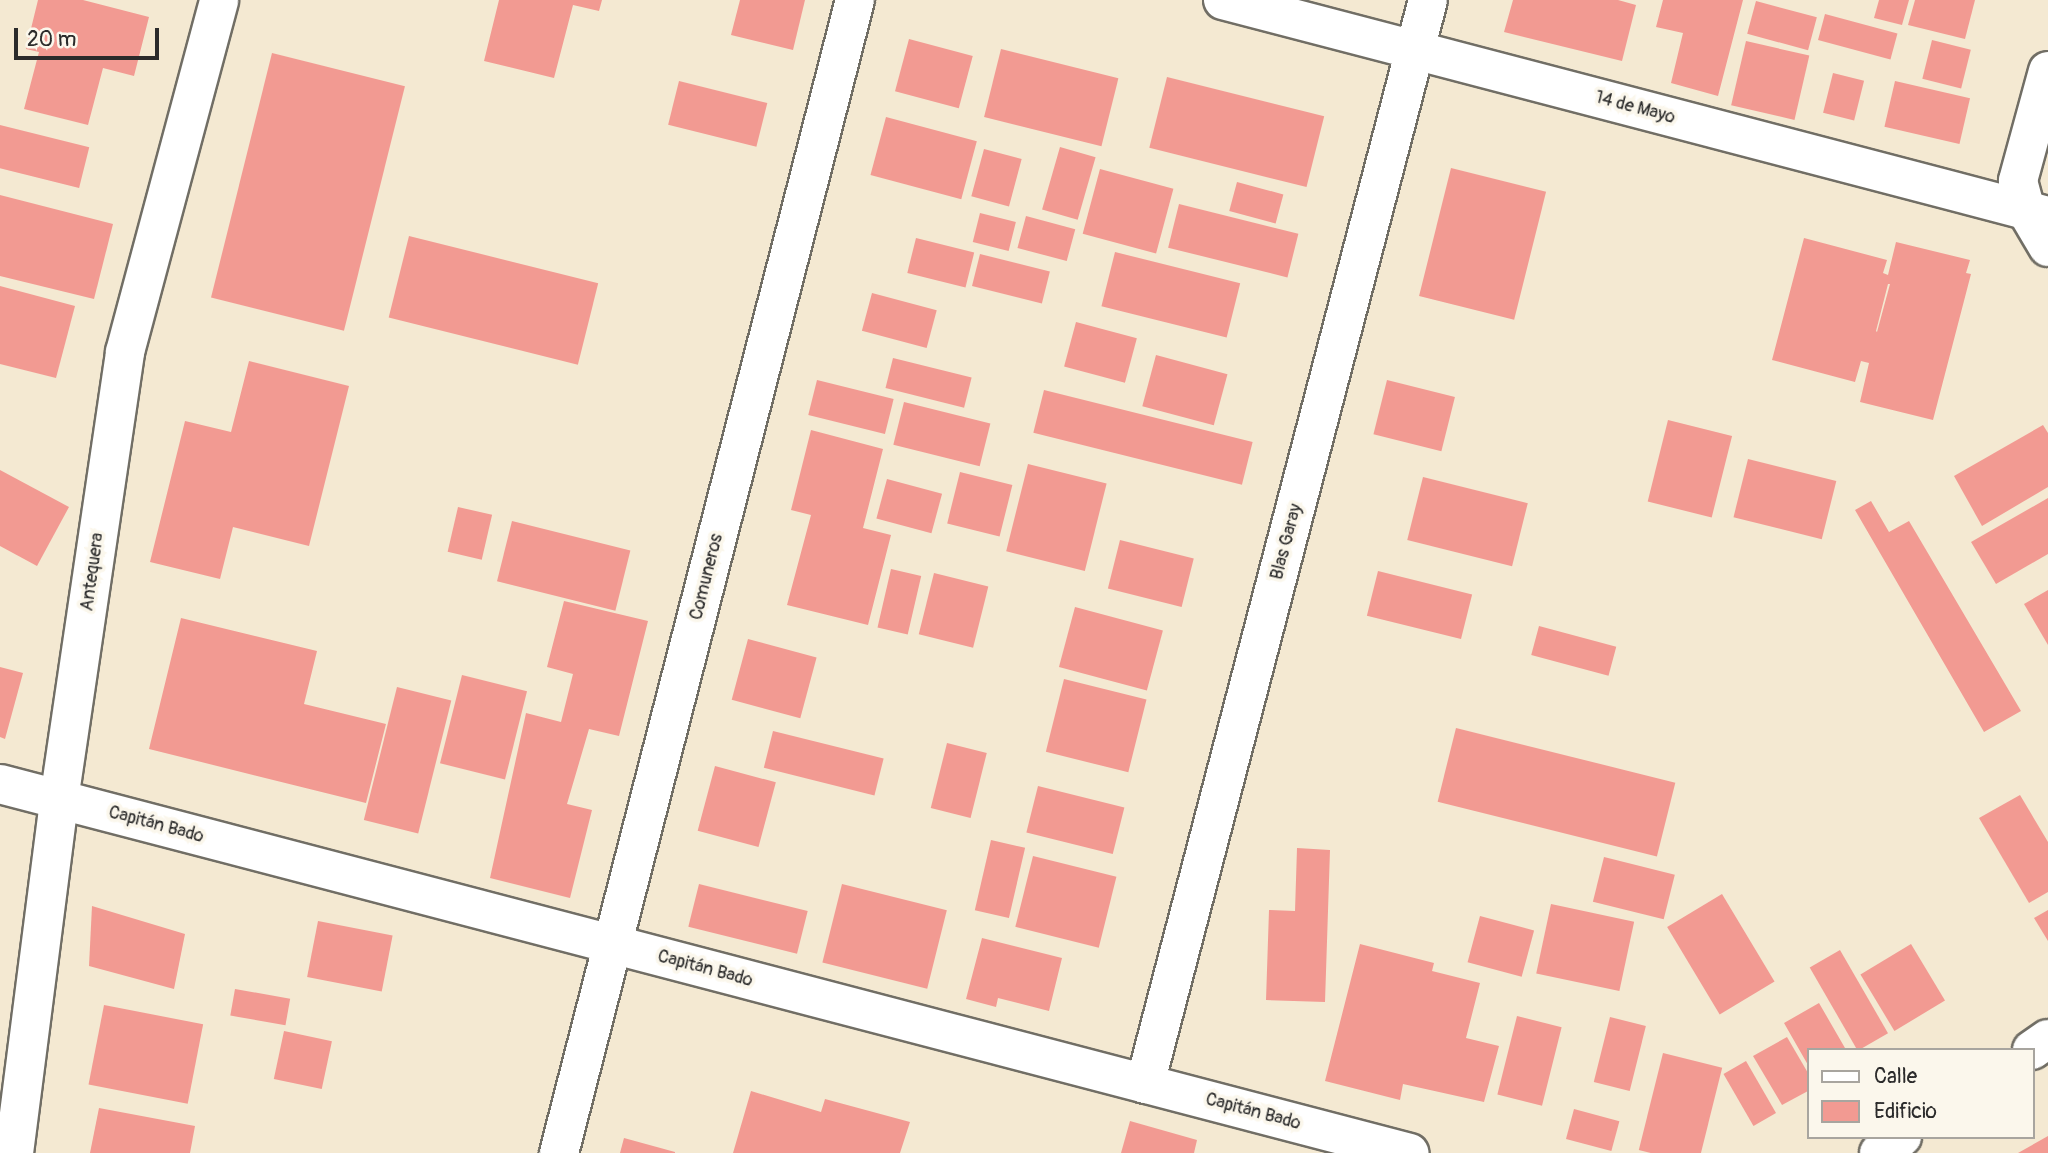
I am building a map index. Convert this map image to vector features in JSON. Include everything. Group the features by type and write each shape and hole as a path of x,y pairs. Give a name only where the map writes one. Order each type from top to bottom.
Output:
{"street":[{"name":"Antequera","path":"14,1153 59,800 125,352 219,0"},
{"name":"Comuneros","path":"559,1153 855,0"},
{"name":"14 de Mayo","path":"1223,0 2037,213"},
{"name":"Blas Garay","path":"1146,1084 1428,0"},
{"path":"2048,71 2018,181 2037,213 2048,247"},
{"name":"Capitán Bado","path":"0,784 1410,1153"},
{"path":"1879,1153 1899,1139"}],"building":[{"path":"38,0 83,0 149,17 134,76 103,68 88,125 24,109 39,52 26,49"},
{"path":"499,0 602,0 599,11 573,5 554,78 484,61"},
{"path":"740,0 805,0 793,50 731,35"},
{"path":"1513,0 1618,0 1636,5 1622,61 1504,32"},
{"path":"1663,0 1743,0 1718,96 1671,83 1683,33 1656,27"},
{"path":"1879,0 1909,0 1902,25 1874,18"},
{"path":"1915,0 1975,0 1965,39 1908,25"},
{"path":"1756,1 1817,17 1808,50 1747,34"},
{"path":"1825,14 1897,33 1890,59 1818,40"},
{"path":"909,39 973,56 959,108 895,91"},
{"path":"1932,40 1971,50 1961,88 1922,79"},
{"path":"1746,41 1809,56 1794,120 1731,105"},
{"path":"1001,49 1118,78 1101,146 984,117"},
{"path":"272,53 405,86 344,331 211,298"},
{"path":"1833,73 1864,81 1854,121 1823,113"},
{"path":"1167,77 1324,116 1307,187 1149,148"},
{"path":"679,81 767,103 756,147 668,125"},
{"path":"1895,81 1970,98 1959,144 1884,127"},
{"path":"886,117 977,141 961,199 870,175"},
{"path":"0,125 89,147 79,188 0,168"},
{"path":"1060,147 1096,157 1078,220 1042,209"},
{"path":"984,149 1022,159 1009,206 971,196"},
{"path":"1451,168 1546,192 1514,320 1419,296"},
{"path":"1100,169 1173,189 1156,253 1083,234"},
{"path":"1237,182 1283,194 1276,223 1229,211"},
{"path":"0,195 113,224 94,299 0,276"},
{"path":"1179,204 1298,234 1287,277 1168,248"},
{"path":"980,213 1016,222 1009,251 973,242"},
{"path":"1026,216 1075,229 1067,261 1017,248"},
{"path":"409,236 598,283 578,365 389,318"},
{"path":"916,238 974,253 966,287 907,273"},
{"path":"1804,238 1887,260 1883,273 1888,275 1896,242 1970,260 1966,273 1971,274 1933,420 1860,402 1869,363 1861,361 1855,382 1772,360","holes":["1888,284 1890,284 1877,332"]},
{"path":"1115,252 1240,283 1227,338 1101,306"},
{"path":"980,254 1050,271 1042,303 972,286"},
{"path":"0,286 75,306 56,378 0,364"},
{"path":"872,293 937,310 927,348 862,331"},
{"path":"1076,322 1137,338 1125,383 1064,366"},
{"path":"1156,355 1227,374 1214,425 1142,406"},
{"path":"893,358 972,378 964,408 886,388"},
{"path":"249,361 349,386 309,546 233,527 220,579 150,562 185,421 231,432"},
{"path":"817,380 894,399 885,434 808,415"},
{"path":"1387,380 1455,397 1441,451 1373,434"},
{"path":"1044,390 1253,442 1242,485 1033,433"},
{"path":"904,402 990,424 980,466 893,445"},
{"path":"1668,420 1732,436 1712,517 1648,502"},
{"path":"2043,425 2048,433 2048,487 1982,526 1954,476"},
{"path":"811,430 883,449 863,528 891,535 868,625 787,605 811,515 791,510"},
{"path":"1748,459 1836,481 1822,539 1733,517"},
{"path":"1028,464 1107,484 1085,571 1006,551"},
{"path":"0,470 69,507 37,566 0,546"},
{"path":"960,472 1012,485 1000,536 947,523"},
{"path":"1423,477 1528,503 1512,566 1407,540"},
{"path":"887,479 942,494 931,533 876,519"},
{"path":"2048,498 2048,554 1996,584 1971,542"},
{"path":"1871,501 1889,532 1909,521 2021,711 1984,732 1855,510"},
{"path":"458,507 492,515 482,560 448,552"},
{"path":"512,521 630,551 615,611 497,581"},
{"path":"1120,540 1194,558 1182,607 1108,589"},
{"path":"891,569 921,576 908,634 878,627"},
{"path":"1378,571 1472,594 1461,639 1367,616"},
{"path":"934,573 988,587 973,648 919,634"},
{"path":"2048,590 2048,645 2024,604"},
{"path":"564,601 648,621 619,736 589,729 567,804 592,810 570,898 490,878 526,713 561,722 573,674 547,667"},
{"path":"1075,607 1163,631 1147,690 1059,667"},
{"path":"181,618 317,651 304,704 386,724 366,803 149,749"},
{"path":"1539,626 1616,647 1609,676 1531,655"},
{"path":"748,639 817,657 800,718 732,700"},
{"path":"0,667 23,673 5,739 0,737"},
{"path":"462,675 527,691 505,780 440,763"},
{"path":"1064,679 1146,700 1128,772 1046,752"},
{"path":"397,687 451,701 418,833 364,820"},
{"path":"1456,728 1675,783 1657,856 1438,802"},
{"path":"773,731 884,759 874,795 764,768"},
{"path":"947,743 987,753 971,818 931,808"},
{"path":"715,766 776,782 759,847 698,831"},
{"path":"1038,786 1124,808 1113,854 1026,833"},
{"path":"2020,795 2048,842 2048,892 2029,903 1979,818"},
{"path":"991,840 1025,848 1009,918 975,910"},
{"path":"1297,848 1330,850 1325,1002 1266,1000 1269,910 1295,911"},
{"path":"1033,856 1116,877 1099,948 1015,927"},
{"path":"1604,857 1675,875 1664,919 1593,902"},
{"path":"699,884 808,911 797,954 688,927"},
{"path":"842,884 947,910 927,989 822,963"},
{"path":"1722,894 1775,981 1720,1014 1667,927"},
{"path":"1551,904 1634,922 1619,991 1536,973"},
{"path":"92,906 185,934 174,989 89,966"},
{"path":"2048,910 2048,941 2034,918"},
{"path":"1480,916 1534,930 1522,977 1468,962"},
{"path":"318,921 393,936 382,991 307,977"},
{"path":"982,938 1062,958 1049,1011 998,998 996,1007 966,999"},
{"path":"1360,944 1434,963 1432,971 1480,983 1466,1038 1499,1046 1484,1102 1403,1084 1400,1100 1325,1081"},
{"path":"1911,944 1945,1001 1894,1031 1860,974"},
{"path":"1840,950 1888,1033 1862,1048 1856,1048 1810,968"},
{"path":"235,989 290,999 285,1025 230,1016"},
{"path":"1819,1003 1845,1048 1806,1048 1806,1062 1784,1023"},
{"path":"104,1005 203,1024 188,1104 89,1085"},
{"path":"1517,1016 1562,1027 1542,1106 1497,1095"},
{"path":"1610,1017 1646,1026 1630,1091 1594,1082"},
{"path":"284,1031 332,1041 322,1089 274,1079"},
{"path":"1787,1037 1806,1070 1806,1092 1782,1105 1753,1056"},
{"path":"1663,1053 1722,1068 1701,1153 1651,1153 1639,1150"},
{"path":"1746,1061 1776,1113 1753,1126 1723,1074"},
{"path":"751,1091 821,1112 825,1099 910,1122 900,1153 733,1153"},
{"path":"99,1108 195,1126 190,1153 90,1153"},
{"path":"1574,1109 1619,1121 1611,1151 1566,1139"},
{"path":"1130,1121 1197,1140 1194,1153 1121,1153"},
{"path":"2048,1136 2048,1153 2018,1153"},
{"path":"624,1138 675,1152 675,1153 620,1153"}]}
